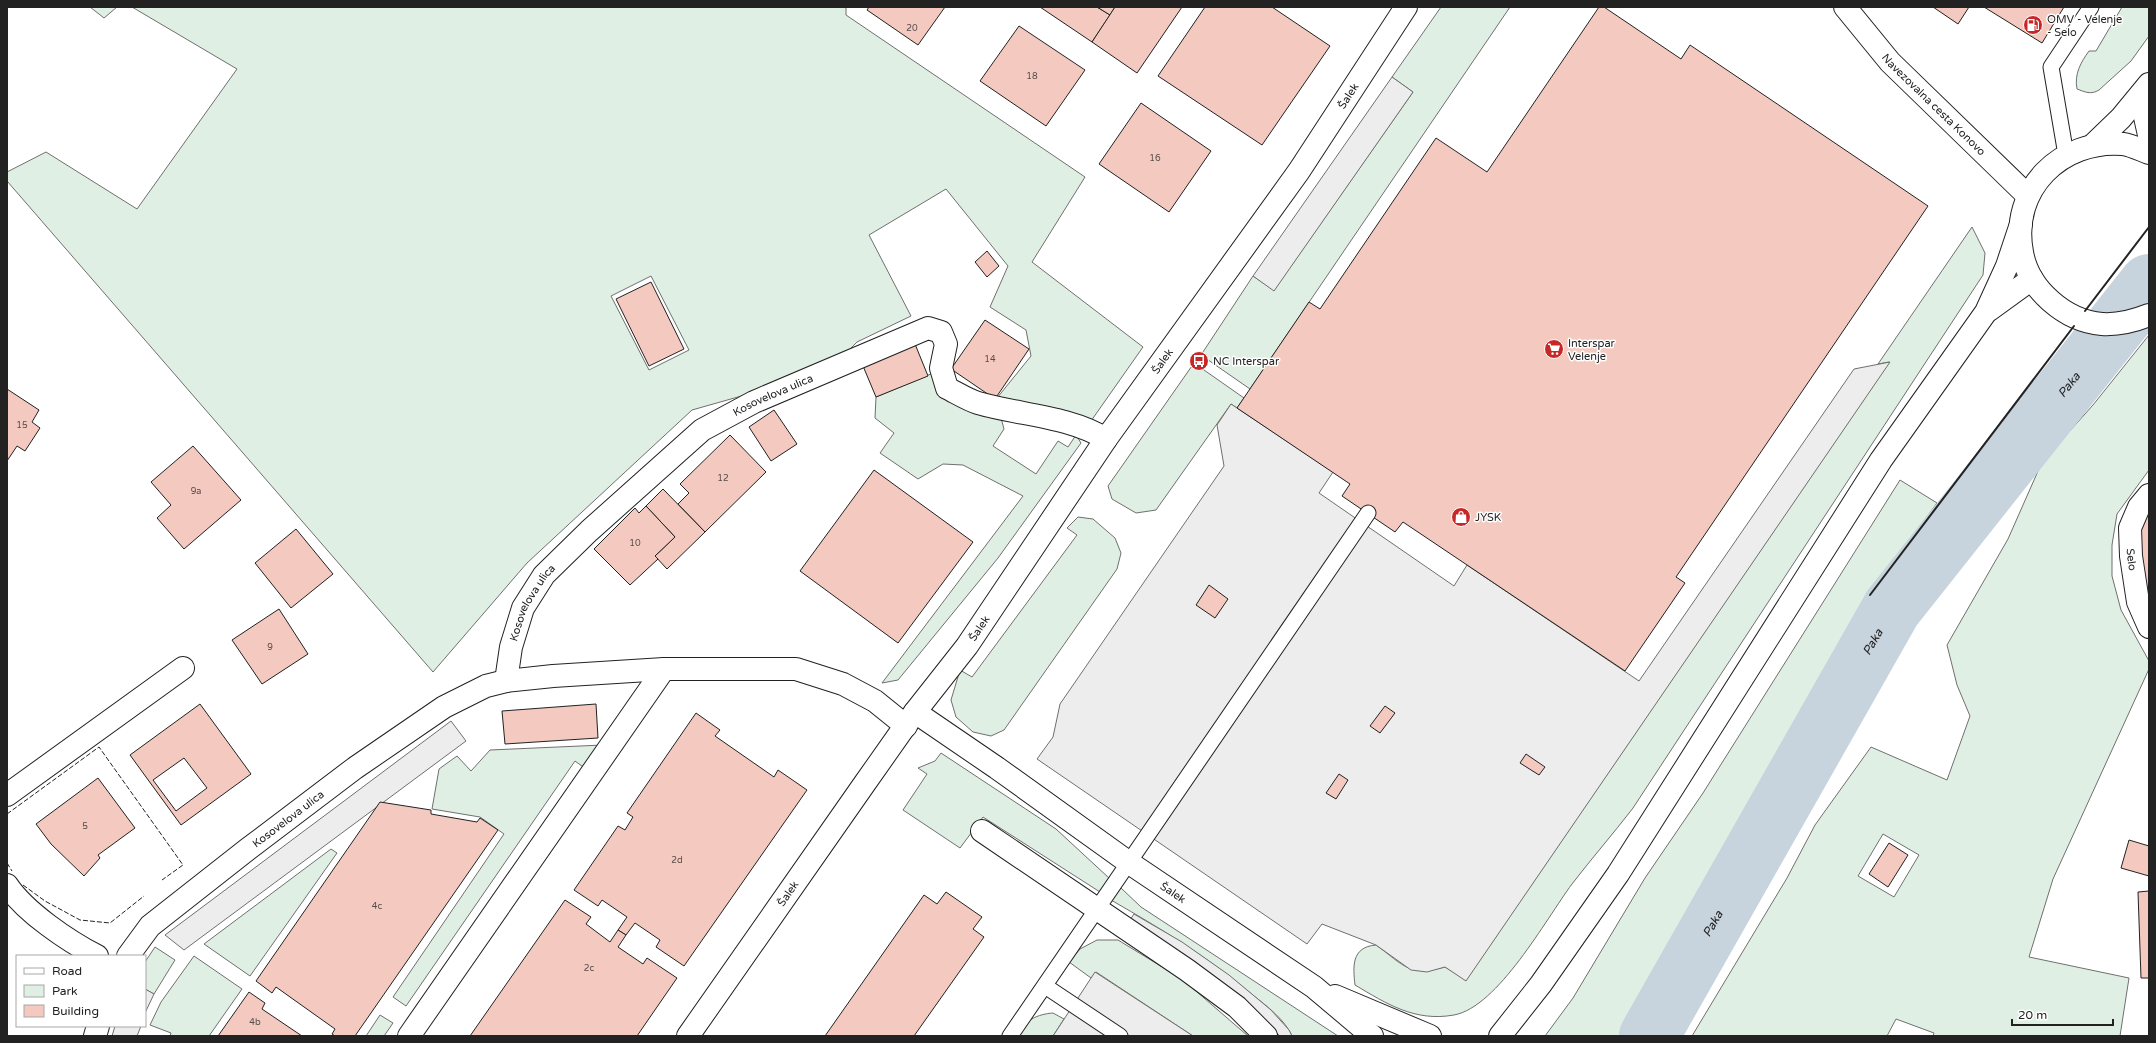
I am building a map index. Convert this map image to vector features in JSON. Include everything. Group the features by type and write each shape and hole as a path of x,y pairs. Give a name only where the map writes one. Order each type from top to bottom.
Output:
{"street":[{"name":"Šalek","path":"688,1036 910,719 967,646 1106,439 1299,171 1406,7"},
{"name":"Navezovalna cesta Konovo","path":"1845,7 1890,62 2028,196"},
{"path":"2093,145 2121,118 2149,84"},
{"path":"2149,107 2145,117 2149,134"},
{"path":"1500,1036 1541,984 1618,874 1881,460 1986,312 2007,266 2021,224 2028,196 2044,173 2066,155 2093,145 2124,144 2149,152"},
{"path":"2021,224 2022,253 2032,279 2050,301 2074,317 2102,324 2141,318"},
{"path":"1986,312 2032,279"},
{"name":"Kosovelova ulica","path":"506,681 511,647 523,608 544,575 589,531 702,430 754,402 928,328 941,332 946,344 941,368 948,388 976,403 1036,415 1094,432 1106,439"},
{"name":"Selo","path":"2149,495 2139,507 2130,528 2131,556 2138,602 2149,627"},
{"path":"7,795 182,668"},
{"name":"Kosovelova ulica","path":"129,955 150,926 355,768 444,707 486,686 506,681 553,676 664,669 796,669 843,684 910,719"},
{"path":"409,1036 664,669"},
{"name":"Šalek","path":"910,719 997,768 1128,862 1314,987"},
{"path":"982,831 1187,970 1237,1007 1266,1036"},
{"path":"7,885 13,895 54,929 95,955"},
{"path":"1314,987 1372,1036"},
{"path":"1314,987 1430,1036"}],"lane":[{"path":"2066,155 2051,67 2091,7"},
{"path":"1010,1036 1045,986 1095,909 1368,513"},
{"path":"1045,986 1120,1036"}],"green space":[{"path":"90,7 117,7 104,18"},
{"path":"132,7 846,7 846,15 1085,177 1032,262 1143,347 1091,421 997,398 1031,356 1026,330 990,307 1008,266 946,189 869,235 911,316 857,342 846,353 752,393 692,410 527,563 433,672 7,181 7,172 46,152 137,209 237,69","holes":["651,276 689,350 649,370 611,296"]},
{"path":"1441,7 1510,7 1250,389 1201,355 1253,276 1274,290 1413,92 1392,77"},
{"path":"2122,7 2149,7 2149,36 2131,61 2099,90 2091,93 2077,89 2077,73 2083,59 2089,51 2096,51"},
{"path":"1972,227 1985,253 1983,275 1633,808 1572,884 1520,960 1487,996 1471,1009 1454,1015 1427,1016 1414,1014 1390,1005 1355,985 1355,959 1362,950 1376,945 1400,963 1414,970 1423,971 1445,967 1466,980 1889,362 1878,364"},
{"path":"2149,335 2149,470 2117,514 2112,545 2112,576 2121,610 2149,661 2149,669 2053,879 2029,957 2129,978 2120,1036 1933,1036 1934,1033 1896,1019 1887,1036 1692,1036 1787,878 1815,825 1871,747 1947,780 1970,716 1957,685 1947,645 2008,539 2042,462 2093,405","holes":["1883,834 1919,855 1894,897 1858,876"]},
{"path":"1194,363 1244,398 1237,408 1231,404 1156,510 1136,513 1112,499 1108,486"},
{"path":"933,373 1001,418 1004,429 993,446 1036,474 1058,441 1068,447 1076,435 1081,443 998,558 898,680 882,683 1023,496 963,465 943,464 918,479 880,453 894,433 875,418 876,397"},
{"path":"1900,480 1937,503 1870,595 1792,734 1672,970 1633,1036 1545,1036 1573,998 1645,878 1703,793"},
{"path":"1078,517 1093,519 1115,538 1121,553 1117,569 1004,730 991,736 973,732 956,717 951,700 960,670 972,677 1077,535 1067,528"},
{"path":"603,745 586,769 575,761 406,1006 393,997 504,834 480,817 432,809 439,769 457,756 471,771 490,750"},
{"path":"941,753 1056,829 1109,878 1100,892 983,817 960,848 903,810 927,774 918,768 935,761"},
{"path":"331,849 337,853 250,976 204,944"},
{"path":"1121,888 1141,907 1338,1036 1292,1036 1276,1014 1220,969 1167,933 1111,900"},
{"path":"1097,940 1118,940 1182,979 1248,1036 1193,1036 1096,972 1091,978 1069,962 1080,949"},
{"path":"155,947 175,960 154,994 146,990 146,960"},
{"path":"194,956 242,989 209,1036 170,1036 171,1033 150,1025 161,1002"},
{"path":"1053,1013 1064,1019 1053,1036 1020,1036 1021,1030 1032,1019 1037,1016"},
{"path":"380,1015 393,1023 384,1036 366,1036"}],"shaded area":[{"path":"1392,77 1413,92 1274,291 1253,276"},
{"path":"1890,362 1466,981 1445,967 1427,972 1411,970 1376,945 1322,924 1307,944 1037,759 1053,737 1060,704 1224,466 1217,425 1231,404 1333,472 1319,493 1454,586 1467,565 1639,681 1854,369"},
{"path":"451,721 466,741 184,950 165,935"},
{"path":"1134,914 1182,942 1229,975 1271,1010 1289,1030 1292,1036 1280,1036 1261,1018 1128,923"},
{"path":"1095,972 1193,1036 1053,1036"},
{"path":"146,990 154,994 146,1011"},
{"path":"115,1027 141,1027 137,1036 112,1036"}],"building":[{"path":"869,7 945,7 918,45 867,10"},
{"path":"1040,7 1097,7 1110,15 1092,42"},
{"path":"1097,7 1115,7 1110,15"},
{"path":"1115,7 1182,7 1137,73 1092,42"},
{"path":"1205,7 1272,7 1330,46 1262,145 1158,76"},
{"name":"Interspar Velenje","path":"1599,7 1604,7 1681,59 1690,45 1928,206 1676,577 1685,583 1625,671 1403,522 1395,532 1342,496 1350,484 1237,408 1309,302 1320,309 1436,138 1487,172"},
{"path":"1933,7 1969,7 1958,24"},
{"name":"OMV - Velenje - Selo","path":"1984,7 2064,7 2042,43"},
{"path":"1019,26 1085,70 1046,126 980,81"},
{"path":"1141,103 1211,151 1169,212 1099,164"},
{"path":"987,251 999,266 987,277 975,262"},
{"path":"651,282 684,349 649,366 616,299"},
{"path":"985,320 1029,349 995,399 951,369"},
{"path":"915,344 928,376 876,397 863,366"},
{"path":"7,389 39,410 32,422 40,428 25,451 17,446 7,461"},
{"path":"774,410 797,444 771,461 749,427"},
{"path":"730,435 766,472 705,532 678,504 689,493 680,484"},
{"path":"193,446 241,500 184,549 157,518 171,505 151,482"},
{"path":"874,470 973,542 898,643 800,571"},
{"path":"663,489 705,532 667,569 655,556 675,537 646,506"},
{"path":"646,506 675,537 655,556 658,559 630,585 594,549 635,508 639,513"},
{"path":"2149,512 2149,587 2143,588 2139,513"},
{"path":"296,529 333,574 291,608 255,563"},
{"path":"1209,585 1228,599 1215,618 1196,605"},
{"path":"279,609 308,654 262,684 232,640"},
{"path":"200,704 251,774 181,825 130,755","holes":["184,758 207,788 176,811 153,780"]},
{"path":"596,704 598,738 505,744 502,711"},
{"path":"1385,706 1395,713 1380,733 1370,726"},
{"path":"696,713 720,730 715,736 774,777 778,770 807,790 684,966 656,947 660,940 635,923 626,935 618,930 627,917 602,900 598,906 574,890 618,826 625,830 633,817 627,813"},
{"path":"1526,754 1545,767 1539,775 1520,763"},
{"path":"1339,774 1348,780 1336,799 1326,793"},
{"path":"98,778 135,828 98,855 100,858 84,876 51,844 36,824"},
{"path":"380,802 431,810 431,814 477,822 480,818 498,830 355,1036 335,1036 332,1034 335,1029 276,987 272,993 256,981"},
{"path":"2129,840 2149,846 2149,876 2121,868"},
{"path":"1889,843 1908,855 1888,887 1869,874"},
{"path":"2149,891 2149,978 2141,978 2138,892"},
{"path":"946,892 982,917 973,929 984,937 914,1036 825,1036 924,895 937,904"},
{"path":"565,900 591,917 586,924 610,942 618,930 626,935 618,947 643,964 647,958 677,978 637,1036 470,1036"},
{"path":"249,992 265,1003 262,1009 302,1036 218,1036"}],"waterway":[{"name":"Paka","path":"1649,1036 1892,608 2149,284"}],"fence":[{"path":"7,814 99,747 183,865 162,880"},
{"path":"7,863 12,871"},
{"path":"23,885 45,901 80,920 110,923 144,896"}],"wall":[{"path":"2085,311 2149,227"},
{"path":"1870,595 2074,326"}],"place":[{"name":"OMV - Velenje - Selo","path":"2033,25"},
{"name":"Interspar Velenje","path":"1554,349"},
{"name":"NC Interspar","path":"1199,361"},
{"name":"JYSK","path":"1461,517"}]}
